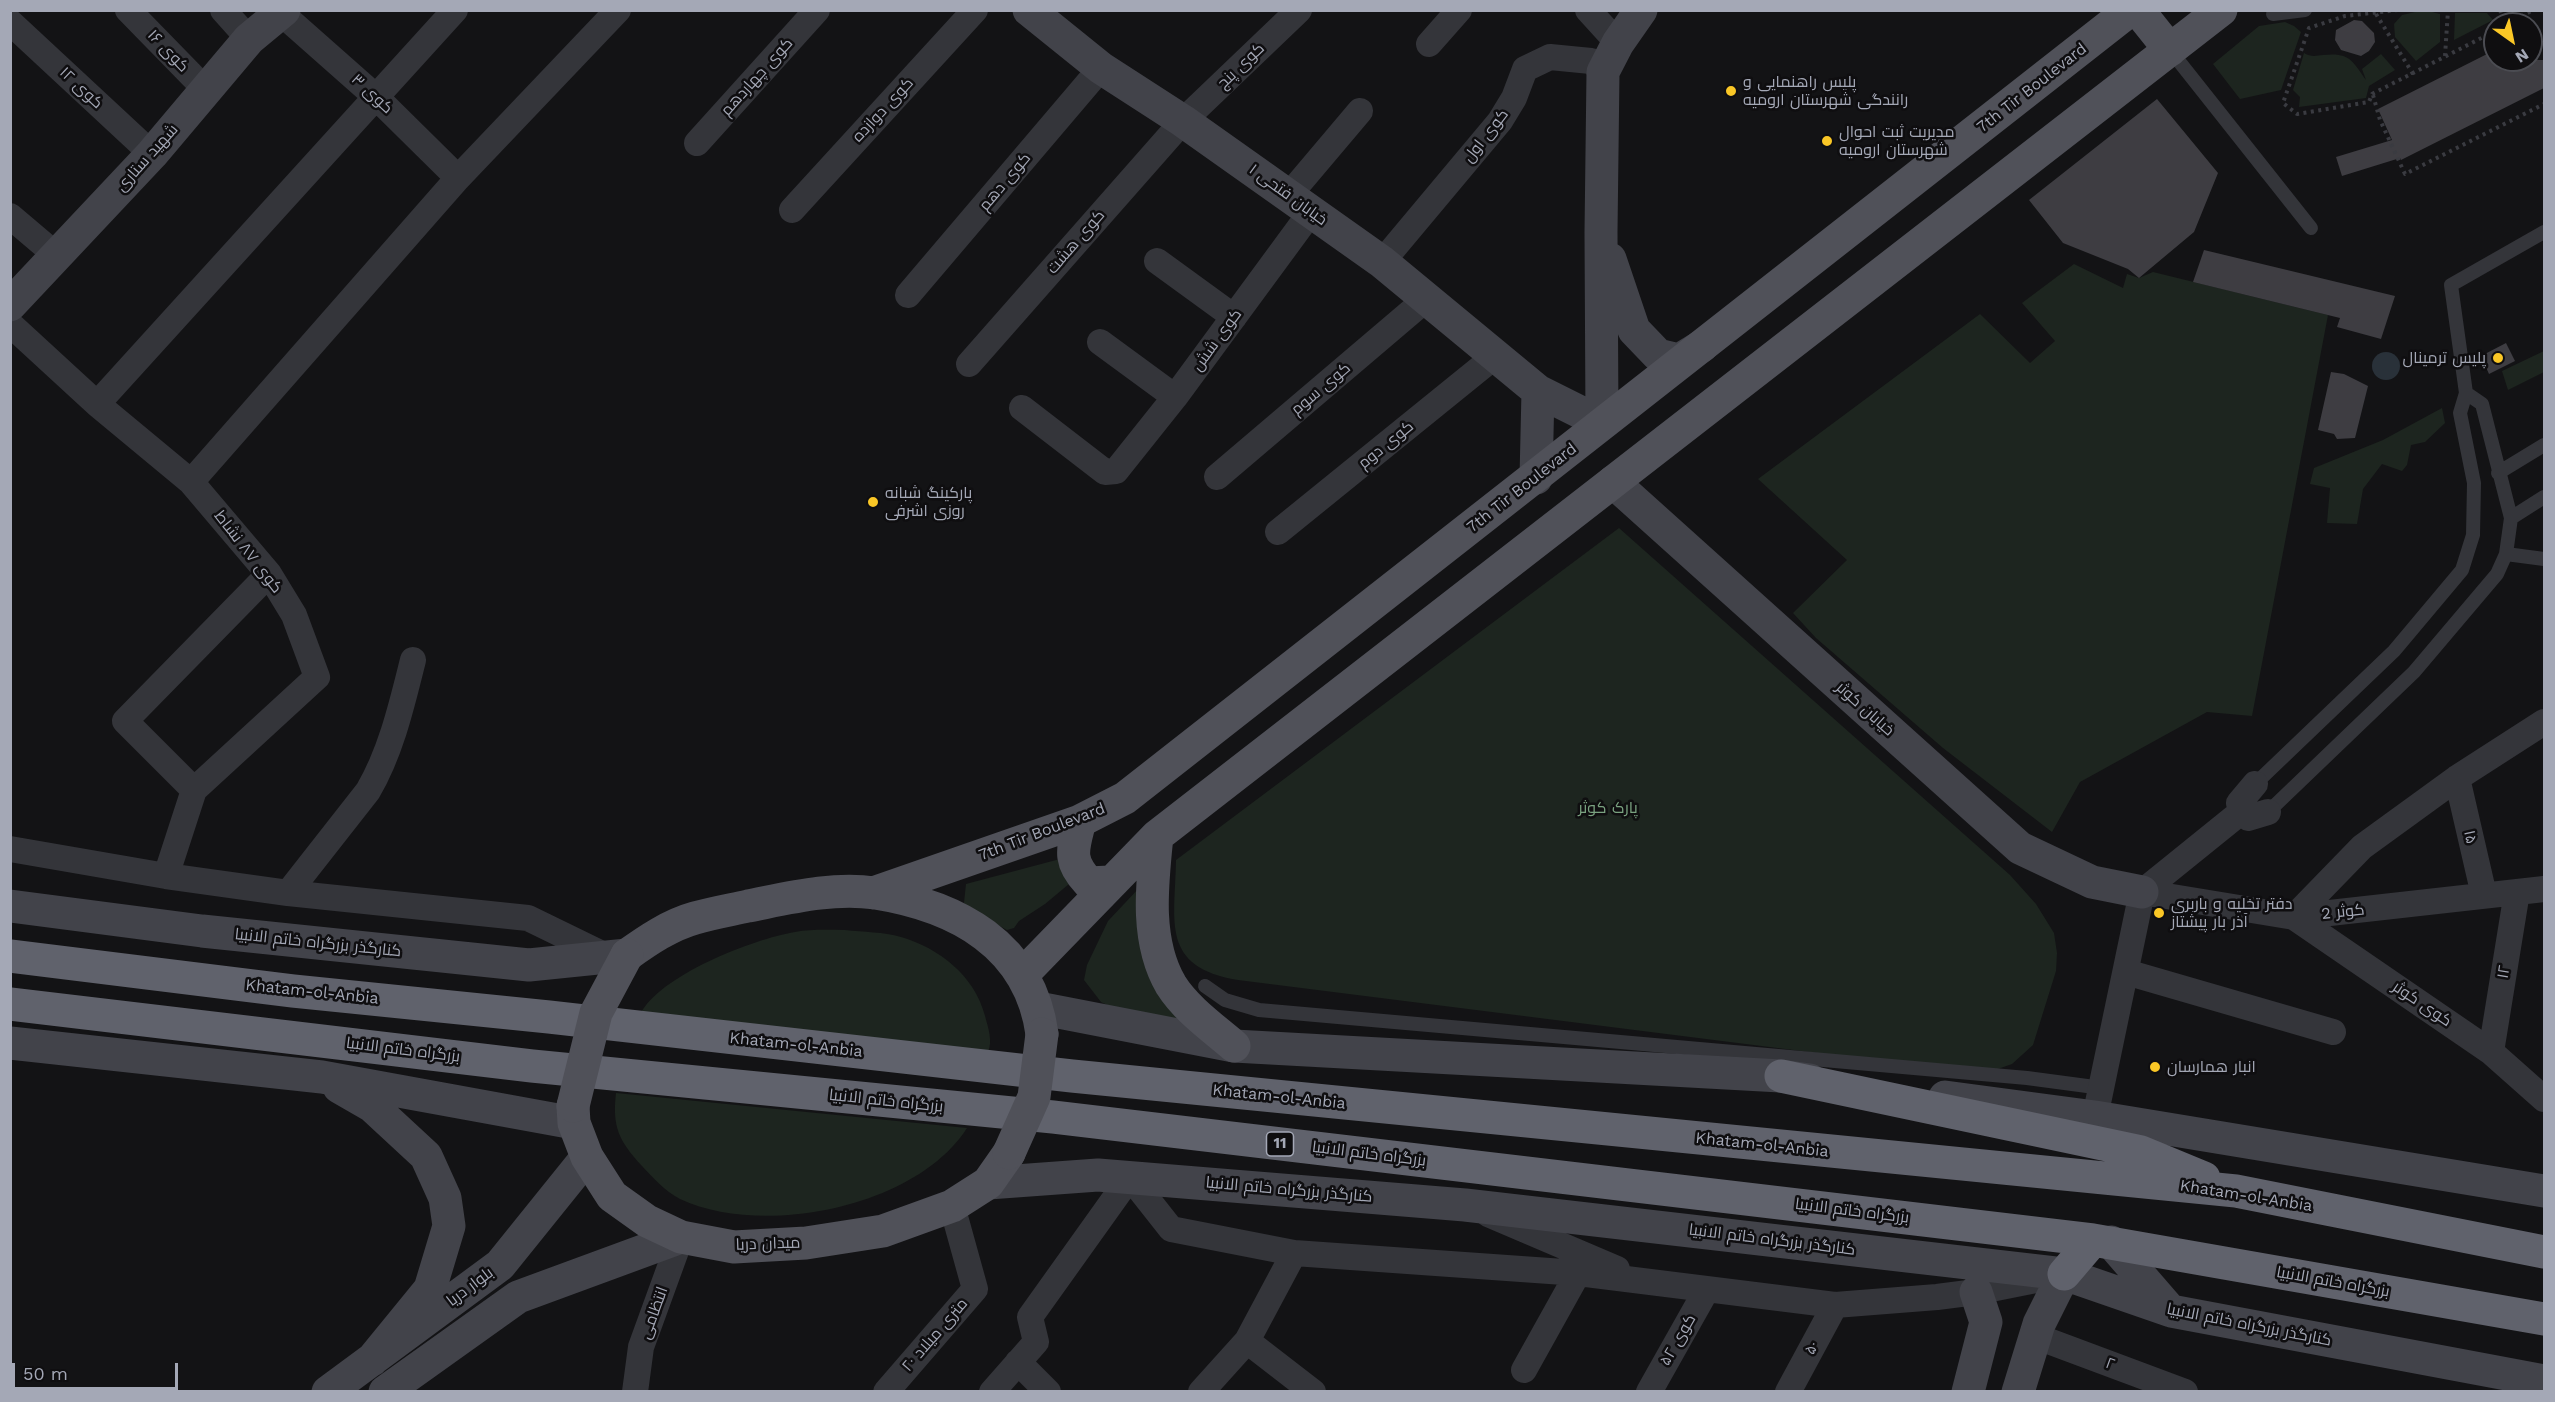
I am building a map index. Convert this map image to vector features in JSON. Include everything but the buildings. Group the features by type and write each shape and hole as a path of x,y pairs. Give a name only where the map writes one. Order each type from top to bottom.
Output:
{"highway":[{"name":"Khatam-ol-Anbia","path":"10,956 293,991 549,1017 1072,1077 2236,1191 2543,1251"},
{"name":"بزرگراه خاتم الانبیا","path":"10,1004 532,1066 1053,1117 2102,1241 2544,1319"},
{"path":"1781,1076 2140,1152 2236,1191"},
{"path":"2064,1274 2102,1241"}],"main road":[{"name":"خیابان فتحی ۱","path":"1029,10 1101,68 1183,121 1382,262 1425,300 1538,391 1602,423"},
{"path":"1602,423 1603,72 1618,43 1641,10"},
{"name":"7th Tir Boulevard","path":"873,893 1080,821 1125,798 1536,478 1602,423 1710,342 2130,10"},
{"path":"2138,10 2170,50"},
{"path":"1023,975 1110,882 1157,836 2220,10"},
{"name":"شهید ستاری","path":"10,305 152,154 249,39 282,12"},
{"path":"1601,232 1634,330 1658,355 1679,360 1710,342"},
{"path":"1825,251 1857,292"},
{"path":"1536,478 1538,391"},
{"name":"خیابان کوثر","path":"1614,483 2020,848 2092,882 2142,892"},
{"path":"1080,821 1072,851 1076,870 1089,883 1110,882"},
{"path":"1157,836 1152,884 1159,956 1177,992 1189,1006 1234,1046"},
{"path":"10,1043 322,1077 574,1115 596,1013 616,955 693,918 814,893 873,893 922,904 968,923 1006,952 1023,975 1040,1021 1234,1046 1781,1076 2098,1102 2544,1191"},
{"name":"کنارگذر بزرگراه خاتم الانبیا","path":"10,906 202,931 529,965 616,955"},
{"name":"میدان دریا","path":"574,1115 587,1158 612,1196 647,1221 681,1237 734,1247 806,1244 883,1231 952,1206 988,1183 1009,1154 1034,1097 1040,1021"},
{"path":"322,1077 372,1106 426,1156 445,1198 449,1226 430,1289 372,1360"},
{"name":"بلوار دریا","path":"328,1392 500,1265 587,1158"},
{"name":"کنارگذر بزرگراه خاتم الانبیا","path":"988,1183 1098,1175 1465,1205 2064,1274 2171,1311 2499,1382 2544,1381"},
{"path":"385,1392 518,1297 681,1237"},
{"path":"2102,1241 2171,1311"},
{"path":"2018,1392 2035,1336 2064,1274"},
{"path":"1968,1392 1986,1322 1976,1292"}],"street":[{"name":"کوی ۱۶","path":"128,10 207,91"},
{"path":"222,10 249,39"},
{"path":"97,404 455,10"},
{"path":"191,482 458,178 618,10"},
{"name":"کوی چهاردهم","path":"697,143 817,10"},
{"name":"کوی دوازده","path":"792,210 975,10"},
{"name":"کوی پنج","path":"1183,121 1299,10"},
{"path":"1429,44 1459,10"},
{"path":"1588,10 1618,43"},
{"name":"کوی ۳","path":"282,12 376,97 458,178"},
{"name":"کوی ۱۲","path":"10,22 152,154"},
{"name":"کوی اول","path":"1382,262 1500,121 1514,98 1525,69 1550,57 1591,61 1603,72"},
{"name":"کوی دهم","path":"908,295 1101,68"},
{"path":"1300,203 1360,111"},
{"name":"کوی هشت","path":"969,364 1183,121"},
{"name":"کوی شش","path":"1022,408 1105,472 1116,471 1175,397 1234,316 1300,203"},
{"path":"10,216 56,255"},
{"path":"1157,261 1234,316"},
{"name":"کوی سوم","path":"1216,477 1425,300"},
{"name":"کوی ۸۷ نشاط","path":"10,324 97,404 191,482 269,574 294,615 317,677 194,790 166,876"},
{"path":"1100,342 1175,397"},
{"name":"کوی دوم","path":"1278,532 1494,357"},
{"path":"194,790 125,721 269,574"},
{"path":"288,892 368,791 377,776 402,706 412,660"},
{"path":"2294,917 2362,847 2457,778 2544,722"},
{"name":"۱۵","path":"2457,778 2484,896"},
{"path":"2255,784 2239,803 2241,812 2248,818 2268,812"},
{"path":"2098,1102 2142,892 2241,812"},
{"path":"10,849 166,876 288,892 528,918 616,955"},
{"name":"کوثر 2","path":"2142,892 2294,917 2544,889"},
{"name":"۱۲","path":"2491,1052 2517,892"},
{"name":"کوی کوثر","path":"2294,917 2491,1052 2544,1099"},
{"path":"2126,972 2333,1032"},
{"path":"993,1392 1036,1342 1030,1317 1130,1177 1171,1229 1294,1253 1578,1273 1835,1305 1976,1292 2064,1274"},
{"path":"1465,1205 1646,1281"},
{"name":"۲۰ متری میلاد","path":"886,1392 975,1289 952,1206"},
{"name":"انتظامی","path":"635,1392 641,1347 681,1237"},
{"path":"1201,1392 1247,1341 1294,1253"},
{"path":"1524,1370 1578,1273"},
{"name":"کوی ۵۲","path":"1649,1392 1707,1289"},
{"name":"۵۰","path":"1788,1392 1835,1305"},
{"name":"۲","path":"2035,1336 2185,1392"},
{"path":"1247,1341 1313,1392"},
{"path":"1018,1362 1048,1392"}],"lane":[{"path":"2273,14 2305,10"},
{"path":"2170,50 2311,228"},
{"path":"2255,784 2394,651 2462,570 2473,536 2474,483 2460,413 2466,393 2451,285 2544,232"},
{"path":"2268,812 2414,672 2497,574 2506,554 2511,518 2482,404 2466,393"},
{"path":"2498,473 2544,445"},
{"path":"2511,518 2544,497"},
{"path":"2506,554 2544,559"},
{"path":"1206,986 1225,1000 1259,1010 2027,1078 2098,1102"}],"path":[{"path":"2398,10 2345,16 2308,28 2283,103 2297,114 2369,102 2372,94 2483,37"},
{"path":"2445,56 2448,10"},
{"path":"2376,14 2413,74"},
{"path":"2372,94 2380,120 2405,174 2544,104"}],"green space":[{"path":"2424,10 2440,14 2440,42 2416,61 2395,37 2394,24 2402,15"},
{"path":"2455,13 2483,13 2483,25 2454,40"},
{"path":"2285,22 2301,32 2281,90 2240,99 2213,64 2259,26"},
{"path":"2304,53 2313,56 2332,54 2344,56 2353,63 2366,80 2362,69 2381,54 2395,70 2369,86 2366,98 2299,107 2300,97 2293,90"},
{"path":"2074,264 2123,288 2127,274 2139,278 2153,272 2328,315 2252,716 2207,712 2080,782 2052,832 1943,748 1816,638 1793,613 1847,560 1758,479 1980,314 2030,363 2055,341 2022,303"},
{"path":"2544,351 2544,372 2508,390 2502,371"},
{"path":"2442,408 2445,423 2425,442 2411,445 2407,465 2402,471 2382,464 2363,489 2357,524 2327,523 2330,488 2310,484 2314,468 2383,440"},
{"name":"پارک کوثر","path":"1619,528 2010,875 2036,904 2054,933 2057,953 2056,971 2033,1045 2012,1064 1992,1071 1960,1071 1238,980 1213,974 1195,964 1184,953 1177,938 1175,922 1176,860"},
{"path":"1060,859 1069,884 1045,904 1019,921 1014,928 1007,930 970,910 964,903 966,884"},
{"path":"1140,887 1188,1021 1123,1013 1101,1002 1084,980 1087,965 1108,921"},
{"path":"845,930 901,937 929,948 954,966 973,988 980,1002 990,1034 988,1052 640,1015 650,1001 686,973 732,951 795,932"},
{"path":"616,1093 967,1128 944,1155 913,1178 876,1195 836,1208 794,1215 753,1215 714,1210 680,1199 660,1184 634,1157 619,1133 615,1115"}],"shaded area":[{"path":"2386,352 2396,356 2400,366 2396,376 2386,380 2376,376 2372,366 2376,356"}],"place":[{"name":"پلیس راهنمایی و رانندگی شهرستان ارومیه","path":"1731,91"},
{"name":"مدیریت ثبت احوال شهرستان ارومیه","path":"1827,141"},
{"name":"پلیس ترمینال","path":"2498,358"},
{"name":"پارکینگ شبانه روزی اشرفی","path":"873,502"},
{"name":"دفتر تخلیه و باربری آذر بار پیشتاز","path":"2159,913"},
{"name":"انبار همارسان","path":"2155,1067"}]}
